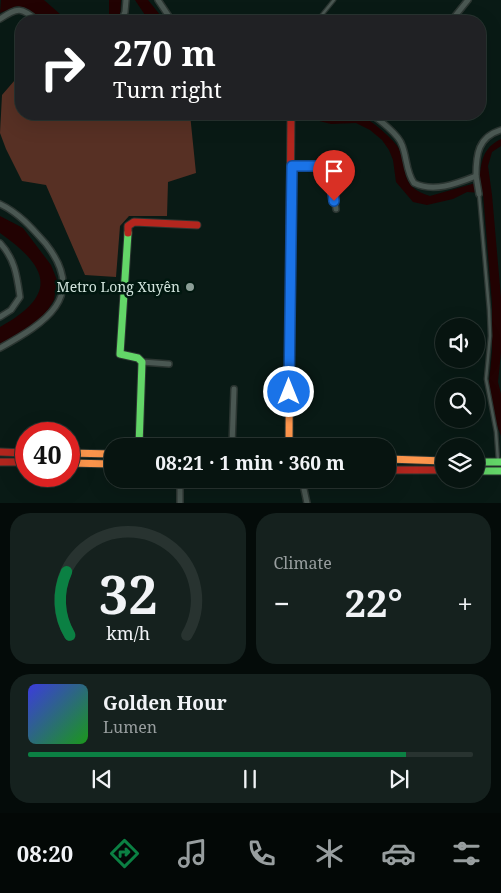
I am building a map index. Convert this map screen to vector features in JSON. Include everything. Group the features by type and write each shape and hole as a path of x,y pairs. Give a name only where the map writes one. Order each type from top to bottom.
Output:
{"main road":[{"path":"289,438 289,284 292,166 290,120"},
{"path":"139,438 142,362 138,358 120,354 128,226 134,222 197,225"},
{"path":"0,452 15,453"},
{"path":"80,453 104,454"},
{"path":"396,459 435,461"},
{"path":"0,462 15,462"},
{"path":"485,462 499,462"},
{"path":"80,463 104,464"},
{"path":"396,470 435,470"},
{"path":"485,471 498,471"}],"street":[{"path":"124,15 126,0"},
{"path":"158,0 168,15"},
{"path":"456,15 468,0"},
{"path":"0,20 15,10 20,10 30,15"},
{"path":"379,120 402,144 406,163 414,183 425,187 440,187 477,178"},
{"path":"479,194 476,160 480,145 493,132 501,130"},
{"path":"292,166 330,166 336,209"},
{"path":"0,204 17,213 53,253 58,262 64,284 62,297 50,316 28,332 0,348"},
{"path":"0,243 10,254 17,273 20,297 11,310 0,317"},
{"path":"142,362 169,364"},
{"path":"232,438 234,389"},
{"path":"180,488 180,503"},
{"path":"304,488 307,503"}],"lane":[{"path":"322,15 334,0"},
{"path":"479,194 490,336 486,379 499,462"}],"shaded area":[{"path":"1,0 44,0 61,15 36,15 17,6 0,13"},
{"path":"109,0 121,0 120,15 109,15"},
{"path":"135,0 148,0 160,15 145,15"},
{"path":"15,80 15,120 191,120 196,173 168,182 167,216 129,216 120,226 116,277 85,275 46,185 22,181 0,133 2,95"},
{"path":"315,120 370,121 397,145 409,183 420,192 430,196 479,182 482,162 486,152 501,139 501,146 492,152 488,166 501,298 501,352 498,382 501,394 501,436 495,420 489,383 492,352 492,303 483,193 467,192 453,199 427,205 413,202 396,182 393,160 382,140 370,130 356,123 331,124"},
{"path":"0,216 23,228 51,265 57,280 54,300 44,316 30,327 0,344 0,327 32,304 39,292 40,281 37,270 29,258 0,233"}],"traffic: fast":[{"path":"128,233 120,354 138,358 142,362 139,438"},
{"path":"485,462 501,462"},
{"path":"485,471 501,471"}],"traffic: slow":[{"path":"289,438 290,226"},
{"path":"80,453 104,454"},
{"path":"396,459 435,461"},
{"path":"80,463 104,464"}],"traffic: jam":[{"path":"290,226 291,120"},
{"path":"128,233 128,226 134,222 197,225"},
{"path":"0,452 15,453"},
{"path":"0,462 15,462"},
{"path":"396,470 435,470"}],"place":[{"name":"Metro Long Xuyên","path":"190,287"}],"route":[{"path":"289,392 292,166 329,165 334,201"}]}
